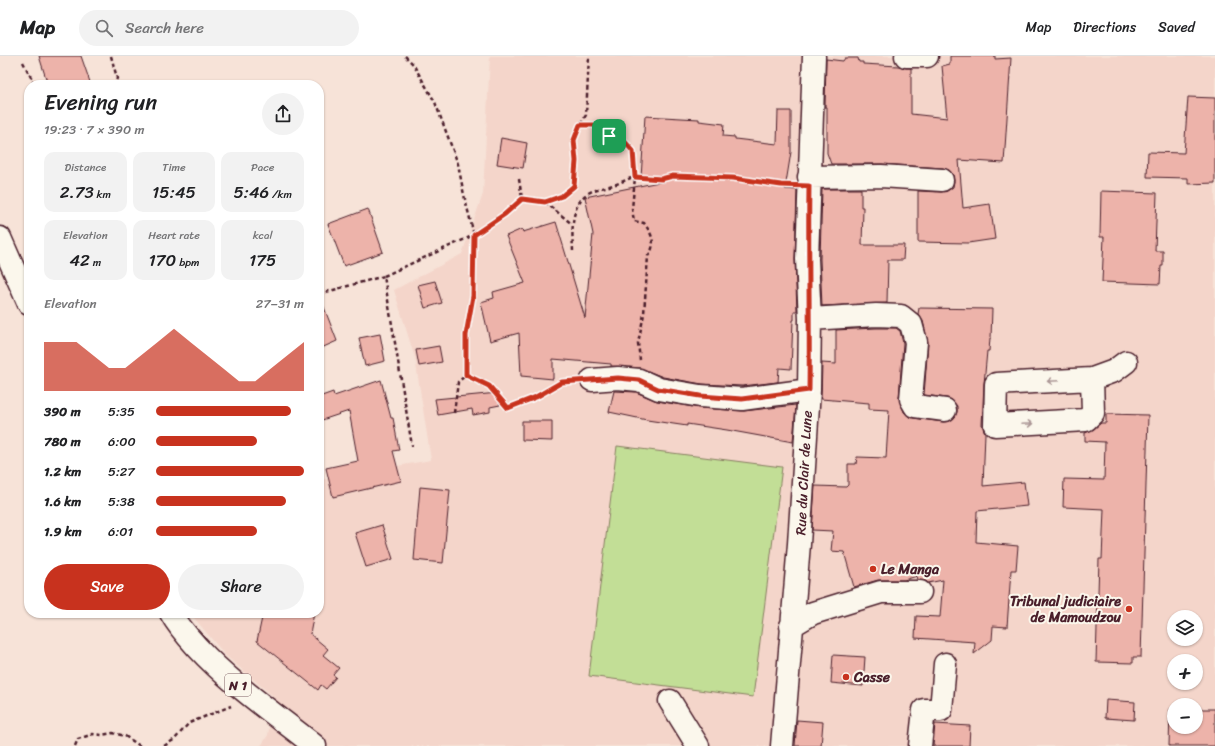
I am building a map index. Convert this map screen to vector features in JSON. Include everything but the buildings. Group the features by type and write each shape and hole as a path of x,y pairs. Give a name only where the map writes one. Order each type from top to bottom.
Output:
{"street":[{"name":"Rue du Clair de Lune","path":"782,746 799,544 809,390 810,319 807,259 814,56"},
{"path":"906,56 927,56"},
{"path":"809,181 881,176 942,180"},
{"path":"0,238 24,293"},
{"path":"810,319 876,315 901,316 911,324 916,342 911,399 916,406 945,410"},
{"path":"1092,379 1114,371 1126,362"},
{"path":"592,380 618,378 639,380 658,389 700,396 742,399 809,390"},
{"path":"791,626 813,613 881,592 920,592"},
{"name":"N 1","path":"174,618 177,625 214,665 251,696 316,746"},
{"path":"920,746 924,710 941,710 945,664"},
{"path":"670,701 698,746"}],"path":[{"path":"111,56 116,80"},
{"path":"405,56 413,64 437,108 458,164 474,235 473,296 466,335 466,375 458,382 454,413"},
{"path":"324,293 384,276 474,235 505,214 522,199 545,202 562,196 574,186 576,161 574,140 586,114 589,56"},
{"path":"23,62 32,80"},
{"path":"580,125 594,125 609,136 624,141 633,151 635,177 632,209 634,221 644,223 653,236 652,251 648,256 644,314 638,343 640,365 639,380"},
{"path":"573,251 572,224 579,201 592,191 635,177 661,179 673,176 733,178 781,185 809,181"},
{"path":"519,179 522,199"},
{"path":"545,202 572,224"},
{"path":"384,276 412,446"},
{"path":"466,375 489,386 508,408 536,397 562,382 592,380"},
{"path":"164,746 175,739 190,723 227,708 251,696"},
{"path":"75,746 78,739 85,736 113,733 126,736 140,746"}],"shaded area":[{"path":"490,56 1215,56 1215,746 261,746 268,735 274,697 226,656 194,618 324,618 324,479 431,460 415,358 394,290 462,254 483,194"}],"green space":[{"path":"617,446 782,467 753,697 589,676"}],"place":[{"name":"Le Manga","path":"873,569"},
{"name":"Tribunal judiciaire de Mamoudzou","path":"1129,609"},
{"name":"Casse","path":"846,677"}],"route":[{"path":"580,125 594,125 609,136 624,141 633,151 635,177 661,179 673,176 733,178 781,185 809,186 807,259 810,319 809,390 742,399 700,396 658,389 639,380 618,378 562,382 536,397 508,408 489,386 466,375 466,335 473,296 474,235 505,214 522,199 545,202 562,196 574,186 576,161 574,140 580,125"}]}
